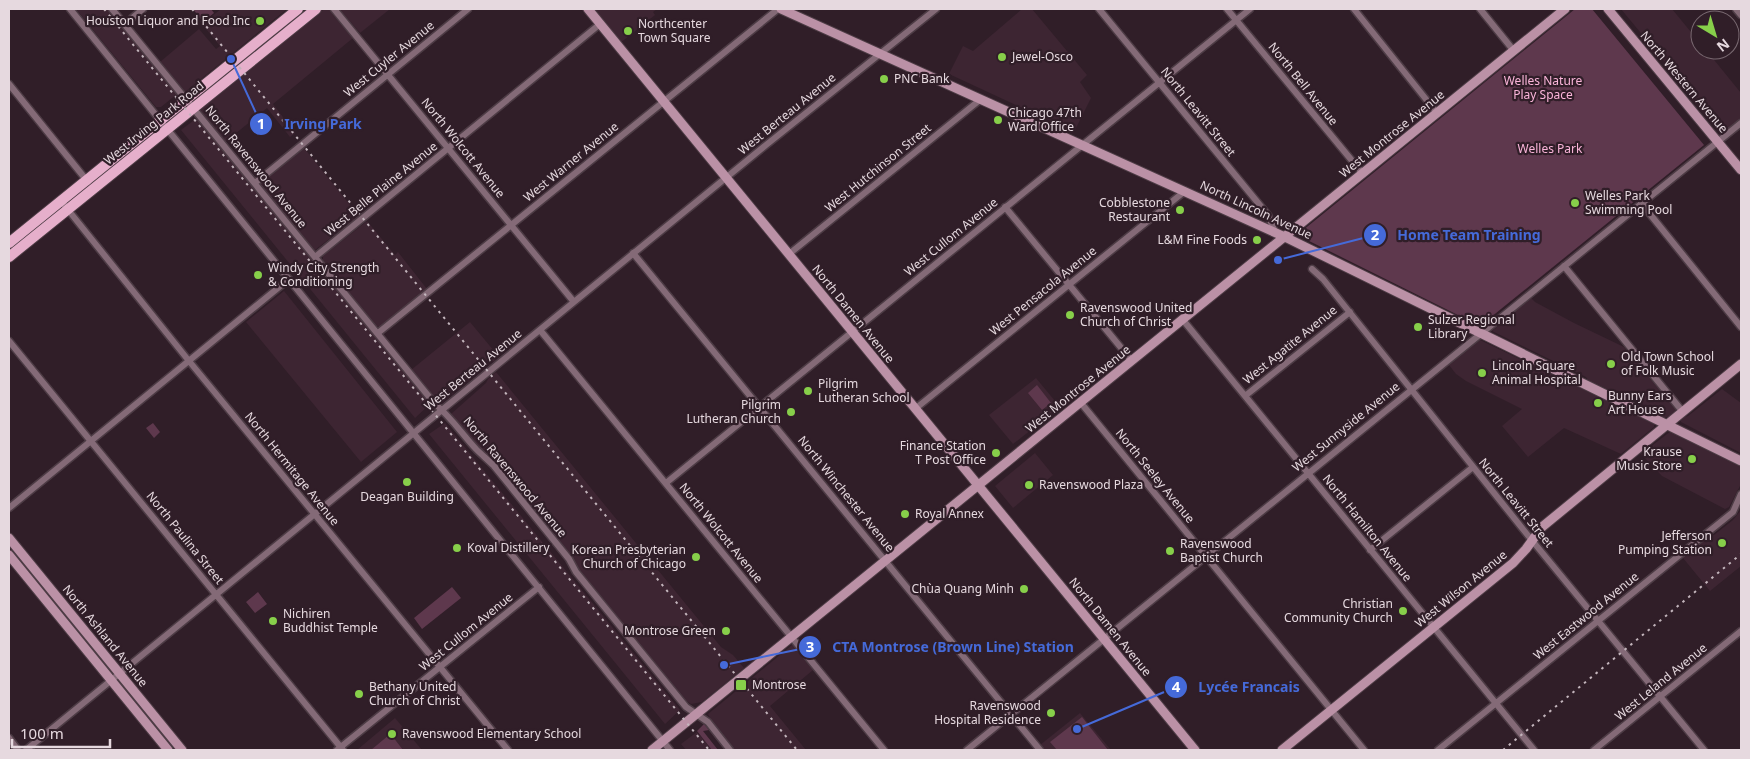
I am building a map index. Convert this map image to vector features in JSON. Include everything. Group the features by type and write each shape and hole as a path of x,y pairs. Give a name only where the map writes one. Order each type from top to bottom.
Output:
{"main road":[{"name":"West Irving Park Road","path":"9,257 64,205 90,184 160,120 298,9"},
{"name":"West Irving Park Road","path":"90,184 167,130 316,9"},
{"name":"North Damen Avenue","path":"588,9 1195,750"},
{"name":"North Lincoln Avenue","path":"779,9 1285,236 1741,461"},
{"name":"West Montrose Avenue","path":"652,750 1565,9"},
{"name":"North Western Avenue","path":"1608,9 1741,170"},
{"name":"West Irving Park Road","path":"11,239 64,205"},
{"name":"West Wilson Avenue","path":"1282,750 1514,562 1542,527 1741,364"},
{"name":"North Ashland Avenue","path":"9,538 182,750"},
{"name":"North Ashland Avenue","path":"9,555 168,750"}],"street":[{"path":"70,9 670,750"},
{"name":"North Ravenswood Avenue","path":"112,9 435,404 449,416 494,466 569,559 576,572 686,707 708,722 730,750"},
{"path":"125,24 143,9"},
{"name":"North Wolcott Avenue","path":"334,9 574,302"},
{"name":"West Cuyler Avenue","path":"255,183 468,9"},
{"name":"West Warner Avenue","path":"378,333 779,9"},
{"name":"West Berteau Avenue","path":"25,750 936,9"},
{"name":"North Leavitt Street","path":"1099,9 1268,215 1275,232"},
{"name":"North Bell Avenue","path":"1227,9 1362,174"},
{"name":"West Cullom Avenue","path":"666,483 1250,9"},
{"path":"1354,9 1437,113"},
{"path":"1480,9 1514,51"},
{"path":"1736,9 1741,15"},
{"name":"West Belle Plaine Avenue","path":"315,257 600,24"},
{"path":"9,84 90,184"},
{"name":"West Hutchinson Street","path":"789,254 981,99"},
{"name":"West Sunnyside Avenue","path":"967,750 1741,123"},
{"name":"West Pensacola Avenue","path":"915,409 1185,191"},
{"path":"1641,204 1741,326"},
{"name":"North Hermitage Avenue","path":"64,205 189,361 508,750"},
{"path":"1005,207 1132,361"},
{"name":"North Winchester Avenue","path":"634,253 1040,750"},
{"path":"1564,266 1683,412"},
{"name":"North Leavitt Street","path":"1312,269 1323,279 1350,312 1472,467 1704,750"},
{"path":"9,508 289,279"},
{"name":"West Agatite Avenue","path":"1245,396 1350,312"},
{"name":"North Hamilton Avenue","path":"1183,320 1534,750"},
{"name":"North Wolcott Avenue","path":"540,330 884,750"},
{"name":"North Paulina Street","path":"9,341 340,749"},
{"name":"North Seeley Avenue","path":"1081,403 1364,750"},
{"path":"1370,550 1472,467"},
{"name":"West Eastwood Avenue","path":"1438,750 1733,512 1741,494"},
{"name":"West Cullom Avenue","path":"340,749 539,587"},
{"name":"West Leland Avenue","path":"1594,750 1741,630"},
{"path":"9,738 18,750 25,750"}],"shaded area":[{"path":"76,9 108,9 177,94 161,107 156,107"},
{"path":"221,9 287,9 185,92 160,62 199,29 216,49 220,46 202,24"},
{"path":"324,9 331,9 333,15 353,38 273,104 295,133 290,137 267,108 225,142 200,110"},
{"path":"339,9 390,9 360,33"},
{"path":"581,9 657,9 653,12 655,15 614,48"},
{"path":"1022,9 1032,9 1087,75 1080,82 1091,98 1074,132 949,74 963,46 973,51"},
{"path":"1621,9 1672,9 1690,31 1690,60 1714,60 1741,93 1741,122 1725,135"},
{"path":"197,118 430,404 415,418 181,130"},
{"path":"304,148 359,216 315,250 261,184"},
{"path":"367,221 395,255 398,252 427,289 380,327 376,326 323,261 323,256"},
{"path":"284,291 397,432 361,462 246,322"},
{"path":"1531,298 1574,323 1624,347 1667,399 1671,400 1677,408 1675,412 1669,417 1663,417 1658,412 1588,380 1586,377 1492,331"},
{"path":"470,322 499,357 440,403 411,370"},
{"path":"1480,340 1599,397 1606,398 1607,401 1654,424 1654,427 1621,454 1564,428 1528,457 1502,426 1522,409 1466,381 1456,374 1449,365"},
{"path":"496,372 721,647 733,655 744,668 702,702 691,704 682,698 576,568 572,558 483,449 480,450 451,414"},
{"path":"1036,378 1060,407 1013,444 989,415"},
{"path":"1722,389 1741,403 1741,453 1681,422 1684,417 1688,416"},
{"path":"445,423 680,710 665,724 429,434"},
{"path":"1671,431 1741,467 1741,484 1729,507 1725,509 1662,476 1641,454"},
{"name":"Ravenswood Plaza","path":"1035,453 1053,475 1013,508 995,486"},
{"path":"1741,510 1741,566 1710,591 1683,558 1709,536 1714,535 1733,520"},
{"path":"792,645 813,670 770,706 806,750 735,750 708,714"},
{"path":"1080,713 1111,750 1044,750 1040,745"},
{"name":"Ravenswood Elementary School","path":"395,718 422,750 357,750"},
{"path":"697,732 712,750 686,750 681,744"}],"green space":[{"path":"193,9 211,9 214,13 203,22"},
{"name":"Welles Park","path":"1575,9 1592,9 1704,145 1480,326 1297,235"},
{"path":"1037,385 1051,403 1042,410 1028,393"},
{"path":"153,423 160,432 154,438 146,428"},
{"path":"452,587 461,598 422,629 414,618"},
{"path":"258,592 267,604 255,613 246,602"},
{"path":"1082,717 1108,750 1057,750 1050,742"},
{"path":"704,724 709,730 703,731 718,750 712,750 697,731"},
{"path":"389,735 393,737 403,750 371,750"}],"railway":[{"path":"104,9 709,750"},
{"path":"192,9 797,750"},
{"path":"1503,750 1741,554"}],"place":[{"name":"Houston Liquor and Food Inc","path":"260,21"},
{"name":"Northcenter Town Square","path":"628,31"},
{"name":"Jewel-Osco","path":"1002,57"},
{"name":"Irving Park","path":"231,59"},
{"name":"PNC Bank","path":"884,79"},
{"name":"Chicago 47th Ward Office","path":"998,120"},
{"name":"Welles Park Swimming Pool","path":"1575,203"},
{"name":"Cobblestone Restaurant","path":"1180,210"},
{"name":"L&M Fine Foods","path":"1257,240"},
{"name":"Home Team Training","path":"1278,260"},
{"name":"Windy City Strength & Conditioning","path":"258,275"},
{"name":"Ravenswood United Church of Christ","path":"1070,315"},
{"name":"Sulzer Regional Library","path":"1418,327"},
{"name":"Old Town School of Folk Music","path":"1611,364"},
{"name":"Lincoln Square Animal Hospital","path":"1482,373"},
{"name":"Pilgrim Lutheran School","path":"808,391"},
{"name":"Bunny Ears Art House","path":"1598,403"},
{"name":"Pilgrim Lutheran Church","path":"791,412"},
{"name":"Finance Station T Post Office","path":"996,453"},
{"name":"Krause Music Store","path":"1692,459"},
{"name":"Deagan Building","path":"407,482"},
{"name":"Ravenswood Plaza","path":"1029,485"},
{"name":"Royal Annex","path":"905,514"},
{"name":"Jefferson Pumping Station","path":"1722,543"},
{"name":"Koval Distillery","path":"457,548"},
{"name":"Ravenswood Baptist Church","path":"1170,551"},
{"name":"Korean Presbyterian Church of Chicago","path":"696,557"},
{"name":"Chùa Quang Minh","path":"1024,589"},
{"name":"Christian Community Church","path":"1403,611"},
{"name":"Nichiren Buddhist Temple","path":"273,621"},
{"name":"Montrose Green","path":"726,631"},
{"name":"CTA Montrose (Brown Line) Station","path":"724,665"},
{"name":"Montrose","path":"741,685"},
{"name":"Bethany United Church of Christ","path":"359,694"},
{"name":"Ravenswood Hospital Residence","path":"1051,713"},
{"name":"Lycée Francais","path":"1077,729"},
{"name":"Ravenswood Elementary School","path":"392,734"}],"park label":[{"name":"Welles Nature Play Space","path":"1543,88"}]}
